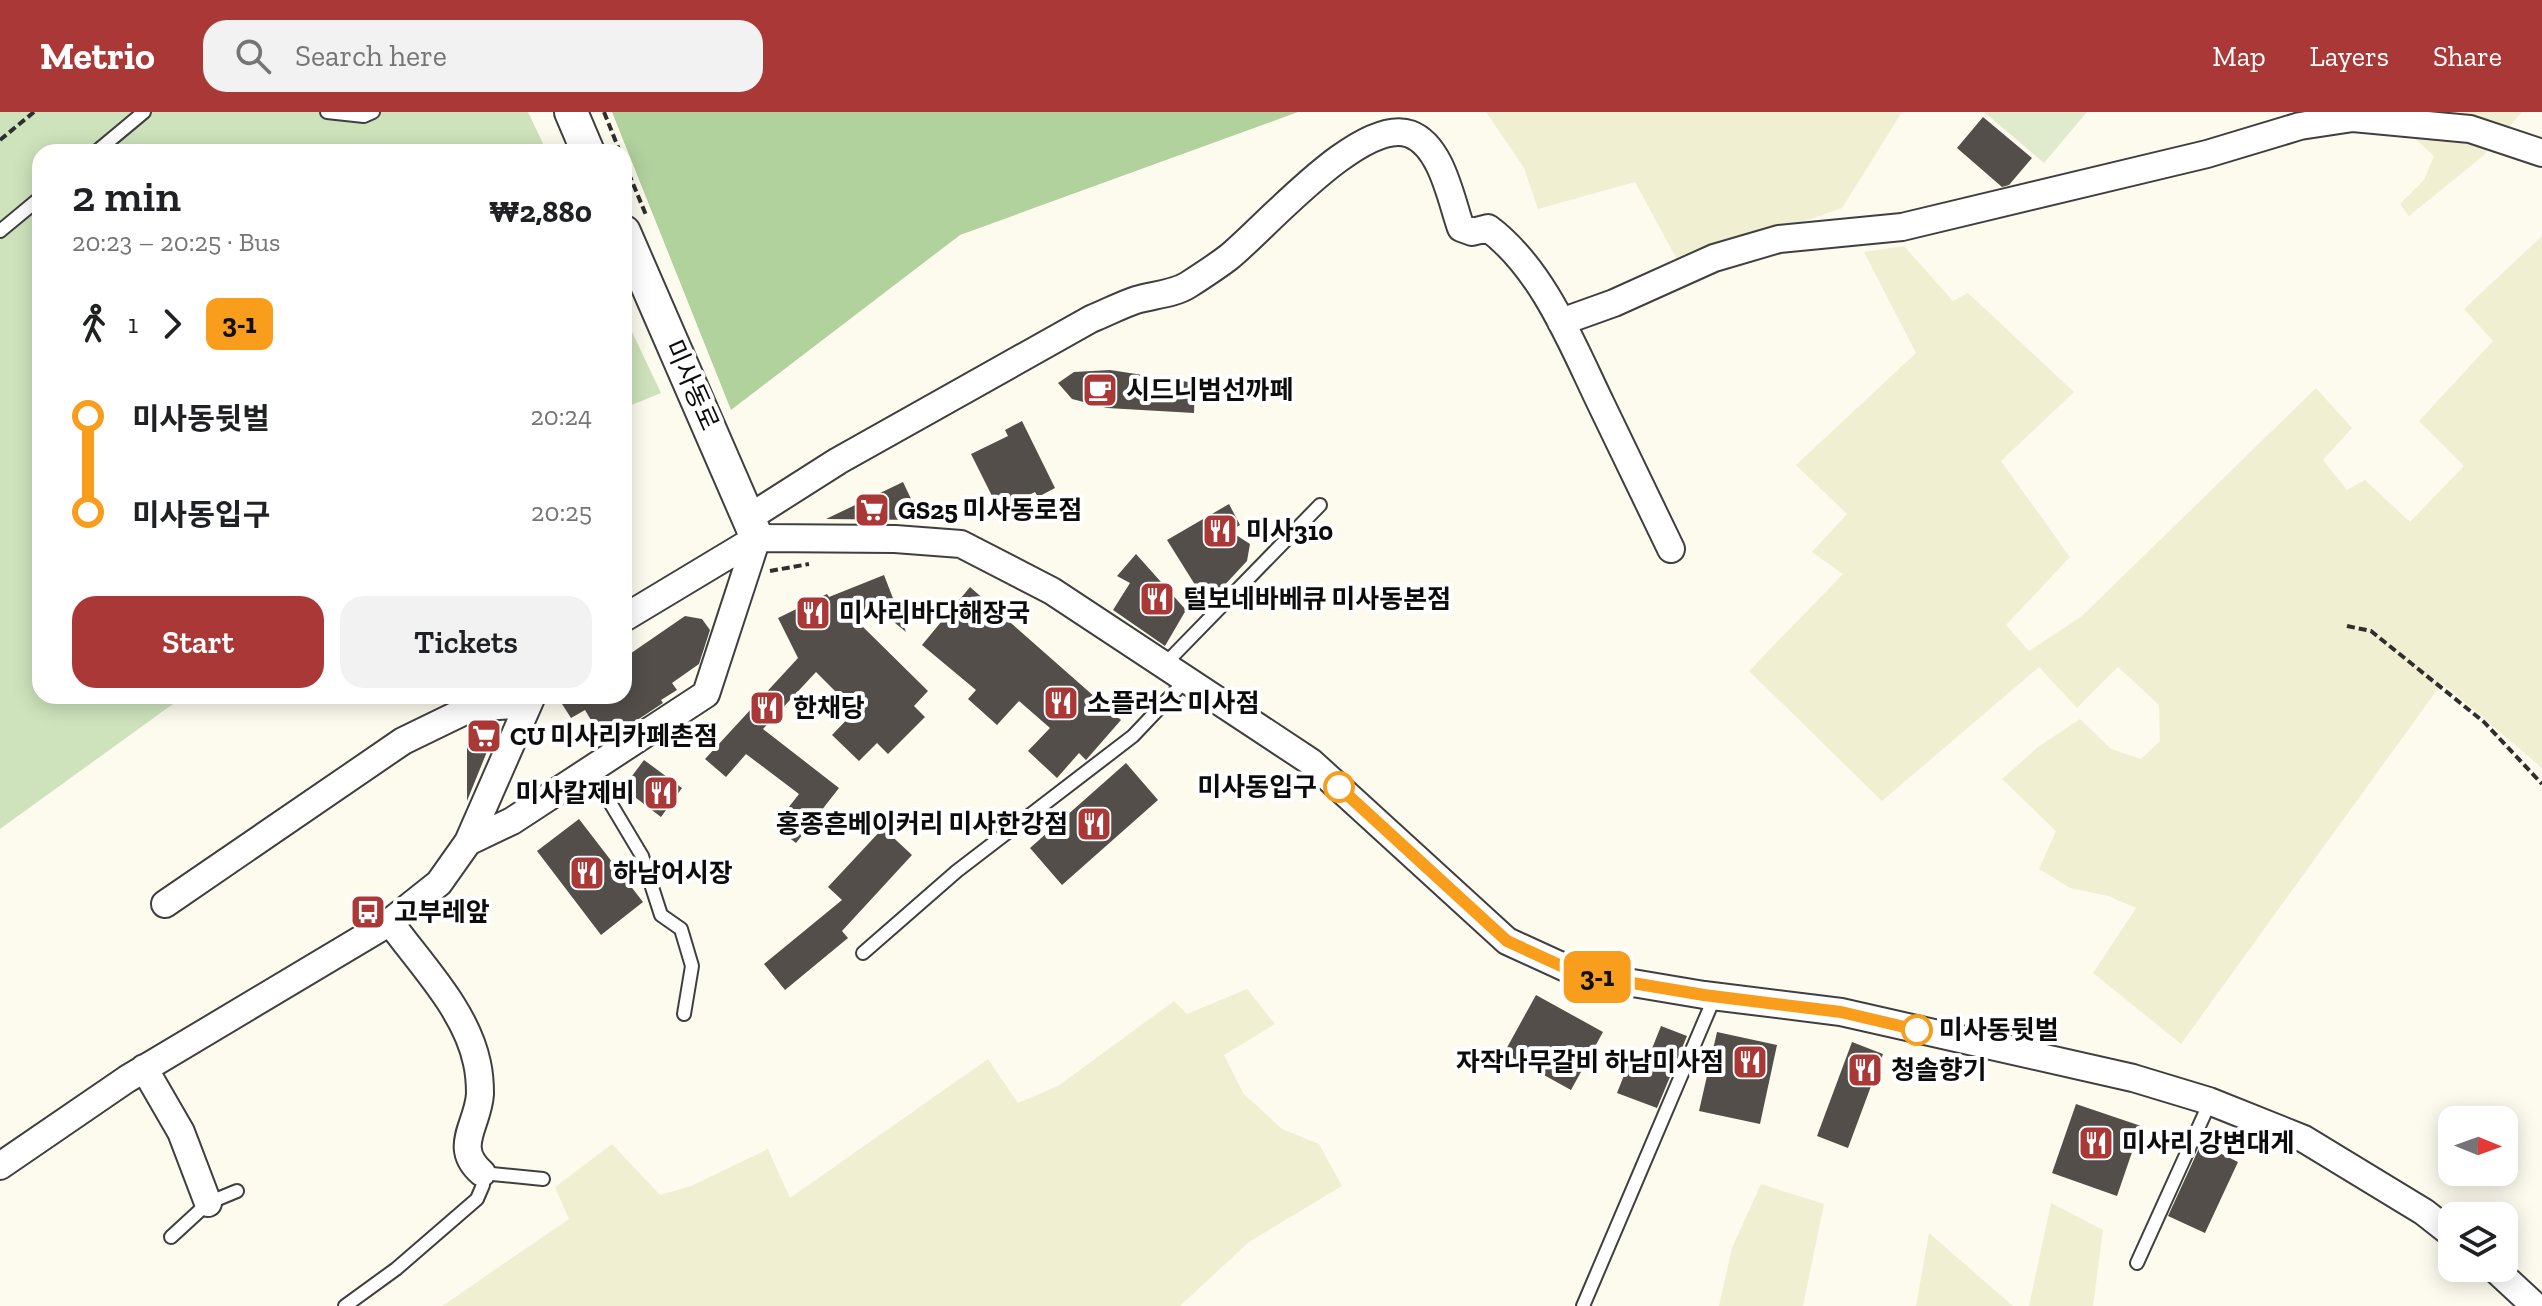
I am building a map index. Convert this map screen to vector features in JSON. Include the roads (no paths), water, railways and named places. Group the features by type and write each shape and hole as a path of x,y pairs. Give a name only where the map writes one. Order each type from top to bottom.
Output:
{"street":[{"path":"571,112 585,144"},
{"path":"1561,322 1614,303 1714,258 1779,239 1902,227 2207,154 2300,126 2353,118 2470,129 2542,153"},
{"path":"632,612 754,528 838,461 1091,319 1134,300 1184,288 1229,257 1321,174 1361,144 1387,133 1409,133 1424,143 1440,171 1461,228 1472,232 1488,228 1512,250 1561,322 1671,549"},
{"name":"미사동로","path":"632,250 754,528"},
{"path":"754,528 961,544 1052,591 1311,762 1507,941 1579,974 1841,1012 2133,1078 2210,1102 2304,1139 2438,1223"},
{"path":"468,842 512,821 706,694 754,528"},
{"path":"165,904 403,741 471,708 500,704"},
{"path":"0,1166 144,1068 390,922 439,883 468,842 528,704"},
{"path":"390,922 466,1027 477,1064 480,1095 466,1138 466,1151 472,1165 482,1173"},
{"path":"144,1068 181,1132 208,1203"},
{"path":"2509,1282 2535,1306"}],"lane":[{"path":"106,144 144,112"},
{"path":"327,112 364,116 373,112"},
{"path":"0,231 32,205"},
{"path":"1164,665 1320,505"},
{"path":"863,953 957,871 1133,736 1186,680"},
{"path":"590,769 642,856 661,915 681,929 692,966 684,1014"},
{"path":"1583,1306 1715,996"},
{"path":"2137,1263 2210,1102"},
{"path":"345,1306 396,1269 477,1199 483,1185 482,1173 543,1179"},
{"path":"171,1237 208,1203 237,1191"}],"place":[{"name":"시드니범선까페","path":"1100,390"},
{"name":"GS25 미사동로점","path":"872,510"},
{"name":"미사310","path":"1220,531"},
{"name":"털보네바베큐 미사동본점","path":"1157,599"},
{"name":"미사리바다해장국","path":"813,613"},
{"name":"소플러스 미사점","path":"1061,703"},
{"name":"한채당","path":"767,708"},
{"name":"CU 미사리카페촌점","path":"484,736"},
{"name":"미사동입구","path":"1339,787"},
{"name":"미사칼제비","path":"661,793"},
{"name":"홍종흔베이커리 미사한강점","path":"1094,824"},
{"name":"하남어시장","path":"587,873"},
{"name":"고부레앞","path":"368,912"},
{"name":"미사동뒷벌","path":"1917,1030"},
{"name":"자작나무갈비 하남미사점","path":"1750,1062"},
{"name":"청솔향기","path":"1865,1070"},
{"name":"미사리 강변대게","path":"2096,1143"}]}
